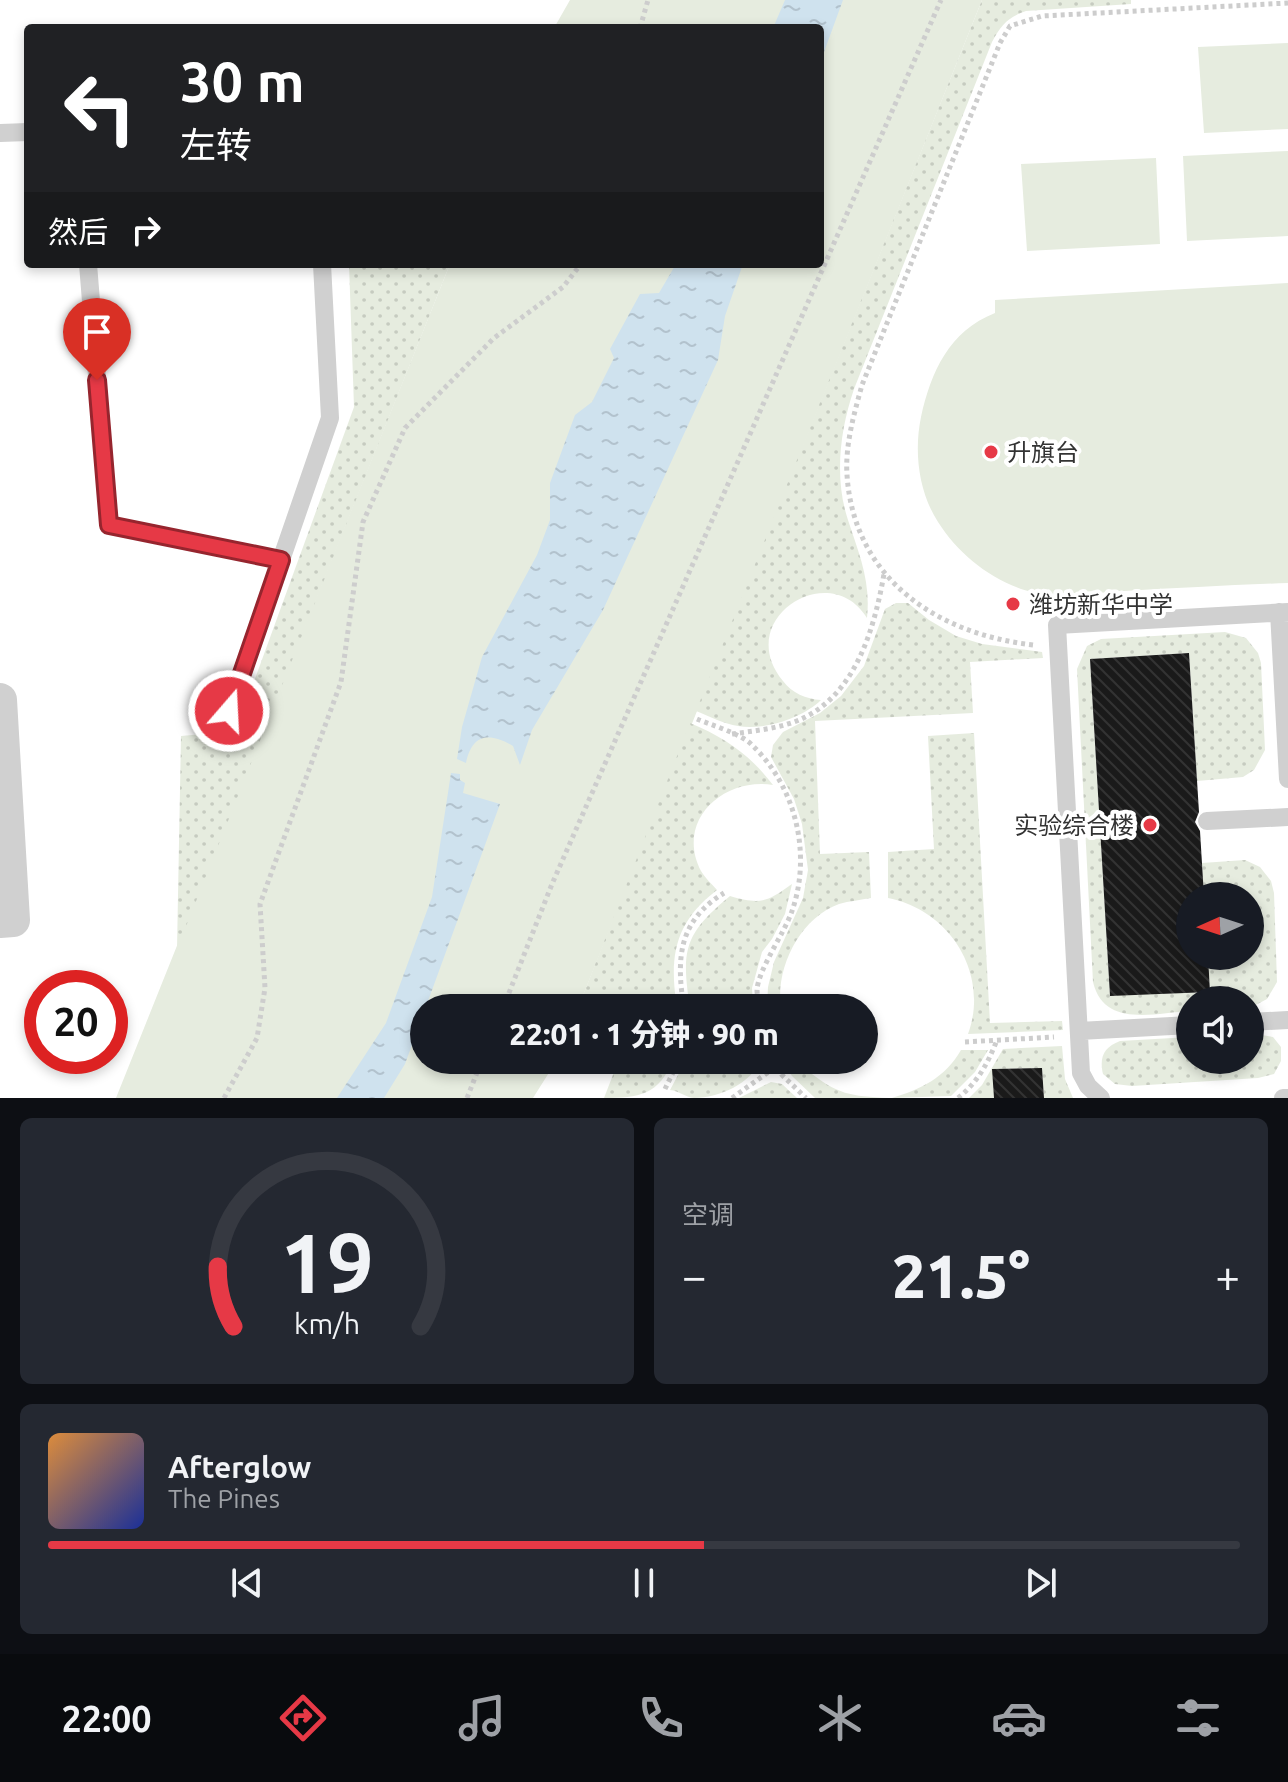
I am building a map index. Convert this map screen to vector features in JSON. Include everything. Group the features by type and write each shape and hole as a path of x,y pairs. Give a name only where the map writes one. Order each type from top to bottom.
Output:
{"street":[{"path":"0,700 13,920 0,921"}],"lane":[{"path":"0,133 24,132"},
{"path":"88,268 109,525 281,560"},
{"path":"229,711 330,418 322,268"},
{"path":"1101,1098 1088,1086 1081,1073 1057,625 1284,612 1288,779"},
{"path":"1207,821 1288,817"},
{"path":"1264,1021 1288,1020"},
{"path":"1079,1033 1176,1026"}],"path":[{"path":"641,24 648,0"},
{"path":"824,266 941,0"},
{"path":"1136,0 1137,11"},
{"path":"1058,648 991,639 953,626 902,592 884,574 853,513 847,474 851,426 862,385 1000,43 1010,26 1042,16 1229,3 1288,3"},
{"path":"224,1098 257,1038 265,988 260,904 341,682 363,522 405,428 494,338 563,287 578,268"},
{"path":"509,994 552,884 823,268"},
{"path":"731,734 795,721 836,695 857,663 878,608 884,574"},
{"path":"697,719 750,742 782,784 796,818 800,846 799,882 792,910 757,987 758,994"},
{"path":"682,994 679,963 684,936 700,913 724,893"},
{"path":"965,1042 1079,1033"},
{"path":"958,1098 973,1086 997,1040"},
{"path":"467,1098 476,1074"},
{"path":"665,1089 672,1074"},
{"path":"732,1098 762,1074"},
{"path":"782,1074 806,1098"}],"shaded area":[{"path":"570,0 982,0 584,994 410,994 410,1074 548,1074 533,1098 116,1098 448,268 824,268 824,24 556,24"},
{"path":"982,0 1131,0 1131,4 1026,11 1010,19 995,36 854,389 845,421 840,454 841,488 866,580 867,618 851,601 831,593 811,595 792,603 777,618 769,636 770,658 791,689 805,697 821,700 804,712 771,725 748,727 722,722 696,711"},
{"path":"1288,43 1288,129 1204,133 1198,47"},
{"path":"1288,151 1288,236 1187,241 1183,156"},
{"path":"1156,158 1160,244 1027,251 1021,164"},
{"path":"349,268 448,268 177,949 181,736 236,731 354,407"},
{"path":"1288,283 1288,583 1072,595 1033,592 996,577 974,562 938,522 926,497 919,471 921,417 930,384 944,355 965,331 995,313 995,300"},
{"path":"896,603 908,603 956,636 982,644 1042,652 1043,658 970,662 973,713 815,721 820,854 869,852 871,898 839,904 813,921 793,946 786,961 780,994 768,994 774,962 803,898 808,870 802,824 794,799 771,757 773,745 783,732 820,713 841,696 864,666 885,609"},
{"path":"1225,632 1246,638 1258,653 1261,663 1265,750 1254,770 1243,777 1197,781 1189,653 1090,659 1110,995 1176,993 1176,1012 1146,1015 1119,1012 1099,997 1093,982 1077,669 1087,646 1101,639"},
{"path":"690,723 736,748 773,785 754,784 737,788 708,806 699,820 694,835 695,853 701,871 717,890 691,915 683,928 675,957 675,994 584,994"},
{"path":"974,733 990,1023 1062,1021 1063,1030 968,1034 974,989 960,948 930,916 888,898 888,852 934,849 928,736"},
{"path":"1245,860 1260,867 1271,881 1277,982 1264,1001 1264,986 1210,986 1209,970 1264,970 1264,882 1203,882 1202,863"},
{"path":"792,884 785,914 762,952 752,994 688,994 686,971 689,944 703,921 730,896 757,901 776,895"},
{"path":"1264,1035 1273,1037 1281,1047 1281,1061 1274,1074 1258,1078 1132,1086 1115,1084 1103,1074 1102,1063 1104,1053 1120,1041 1176,1038 1176,1074 1264,1074"},
{"path":"1062,1046 1065,1079 1073,1098 1044,1098 1042,1068 993,1069 994,1098 969,1098 982,1085 1003,1049"},
{"path":"961,1050 988,1050 975,1072 951,1096 892,1098 913,1091 940,1075"},
{"path":"613,1074 666,1074 646,1092 628,1097 604,1098"},
{"path":"679,1074 752,1074 734,1088 704,1097 694,1098 670,1090"},
{"path":"791,1074 812,1074 845,1093 889,1098 815,1098"},
{"path":"771,1082 782,1084 797,1098 739,1098"}],"water":[{"path":"785,0 843,0 824,52 824,24 775,24"},
{"path":"674,268 742,268 725,316 718,360 603,610 532,730 520,765 513,746 489,738 483,738 472,746 466,763 457,759 462,727 482,657 537,555 550,520 550,483 575,415 592,402 614,358 610,349 640,294 659,293"},
{"path":"451,773 460,774 460,780 465,783 463,793 500,804 431,994 410,994 410,1050 405,1064 384,1098 337,1098 386,1023 432,897"}],"building":[{"name":"实验综合楼","path":"1189,653 1199,812 1195,822 1200,831 1203,882 1176,882 1176,970 1209,970 1210,986 1176,986 1176,993 1110,996 1090,659"},
{"path":"1042,1068 1044,1098 994,1098 992,1069"}],"place":[{"name":"升旗台","path":"991,452"},
{"name":"潍坊新华中学","path":"1013,604"},
{"name":"实验综合楼","path":"1150,825"}],"route":[{"path":"97,380 109,525 281,560 229,711"}]}
